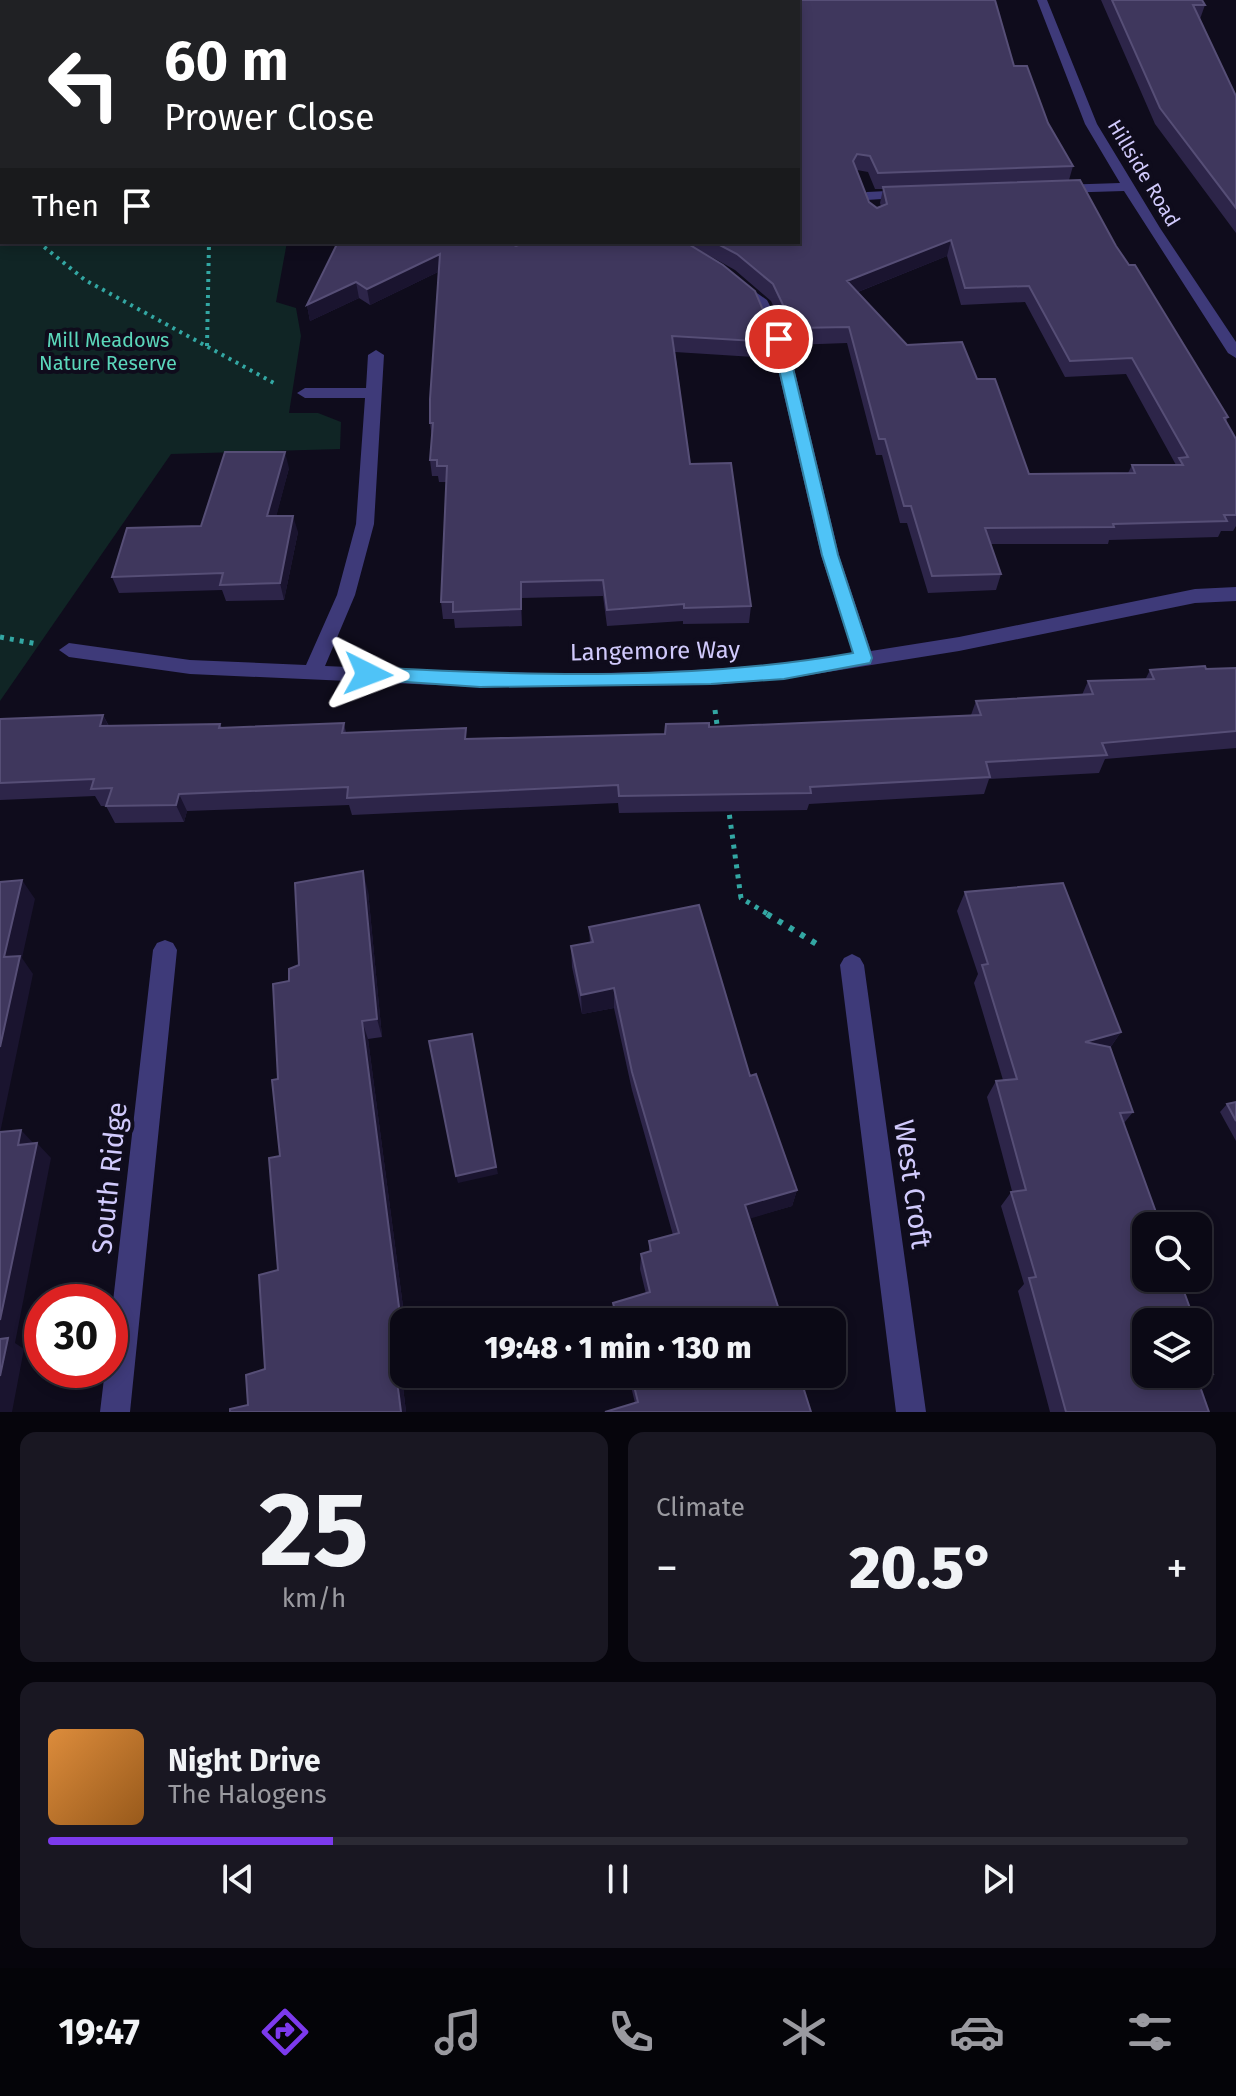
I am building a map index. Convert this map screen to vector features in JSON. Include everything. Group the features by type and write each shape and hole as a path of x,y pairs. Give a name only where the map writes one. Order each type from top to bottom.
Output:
{"street":[{"name":"Hillside Road","path":"1042,0 1091,124 1175,263 1236,353"},
{"path":"1051,190 1130,187"},
{"path":"867,196 916,194"},
{"path":"729,276 762,303 779,339 830,555 864,658"},
{"path":"313,671 346,595 365,524 376,355"},
{"path":"305,393 374,393"},
{"name":"Langemore Way","path":"69,650 190,667 480,680 711,678 784,672 959,644 1195,596 1236,594"},
{"name":"South Ridge","path":"115,1412 165,950"},
{"name":"West Croft","path":"852,965 911,1412"}],"path":[{"path":"40,244 85,280 261,377 305,393"},
{"path":"207,346 209,244"},
{"path":"711,678 719,741"},
{"path":"728,804 741,898 852,965"}],"green space":[{"name":"Mill Meadows Nature Reserve","path":"0,244 287,244 276,302 296,308 301,336 289,413 318,413 341,422 340,449 171,454 0,701"}],"building":[{"path":"800,0 995,0 1014,66 1027,66 1048,123 1073,166 878,173 870,156 857,154 853,161 869,202 877,208 887,204 883,187 1080,180 1116,246 1129,265 1135,265 1228,417 1224,418 1236,439 1236,515 1224,515 1227,521 1113,524 1114,527 985,528 1001,574 932,576 911,506 904,506 885,439 879,439 849,327 794,328 773,284 737,254 718,244 800,244","holes":["951,240 965,288 1029,286 1070,361 1132,358 1188,457 1179,458 1183,465 1132,465 1135,473 1029,474 995,379 977,379 962,342 907,345 847,281"]},
{"path":"1112,0 1202,0 1205,5 1193,5 1236,96 1236,208 1160,108"},
{"path":"337,244 688,244 723,265 755,291 771,329 756,330 755,341 672,336 690,464 731,463 751,606 684,608 684,604 607,610 603,580 521,582 521,609 453,612 453,602 441,602 447,466 437,466 437,460 430,460 433,423 430,423 430,399 440,254 367,289 356,282 307,305"},
{"path":"225,452 285,452 267,516 293,516 280,583 220,585 223,573 112,577 127,528 201,526"},
{"path":"1205,666 1206,669 1236,668 1236,731 1102,743 1107,755 986,762 990,777 810,787 811,793 619,796 618,785 347,798 348,787 179,794 176,805 106,806 112,788 91,789 94,779 0,783 0,719 103,715 100,726 220,724 219,728 344,723 342,733 466,728 465,739 665,734 666,724 709,723 709,727 981,715 976,701 1093,694 1088,681 1154,679 1150,670"},
{"path":"363,871 377,1019 362,1021 399,1308 390,1308 390,1388 398,1388 401,1412 230,1412 230,1409 248,1405 246,1375 265,1369 259,1275 278,1270 269,1158 280,1156 272,1080 278,1079 273,984 289,981 289,969 299,965 295,883"},
{"path":"22,880 4,957 20,956 0,1047 0,882"},
{"path":"1063,883 1121,1032 1085,1042 1110,1047 1133,1112 1120,1113 1156,1212 1132,1212 1132,1292 1184,1292 1190,1308 1132,1308 1132,1388 1201,1388 1209,1412 1066,1412 1029,1278 1036,1277 1011,1192 1026,1190 996,1081 1017,1079 982,965 988,964 965,892"},
{"path":"699,905 750,1076 756,1074 797,1190 745,1205 778,1308 614,1308 613,1303 650,1292 641,1254 651,1251 649,1241 679,1233 632,1072 614,988 581,995 571,946 593,942 589,927"},
{"path":"472,1034 496,1167 456,1176 429,1041"},
{"path":"1236,1102 1236,1121 1227,1104"},
{"path":"21,1130 18,1145 37,1143 0,1320 0,1132"},
{"path":"8,1338 0,1376 0,1339"},
{"path":"634,1388 803,1388 811,1412 605,1412 638,1402"}],"route":[{"path":"368,674 480,680 711,678 784,672 864,658 830,555 779,339"}]}
